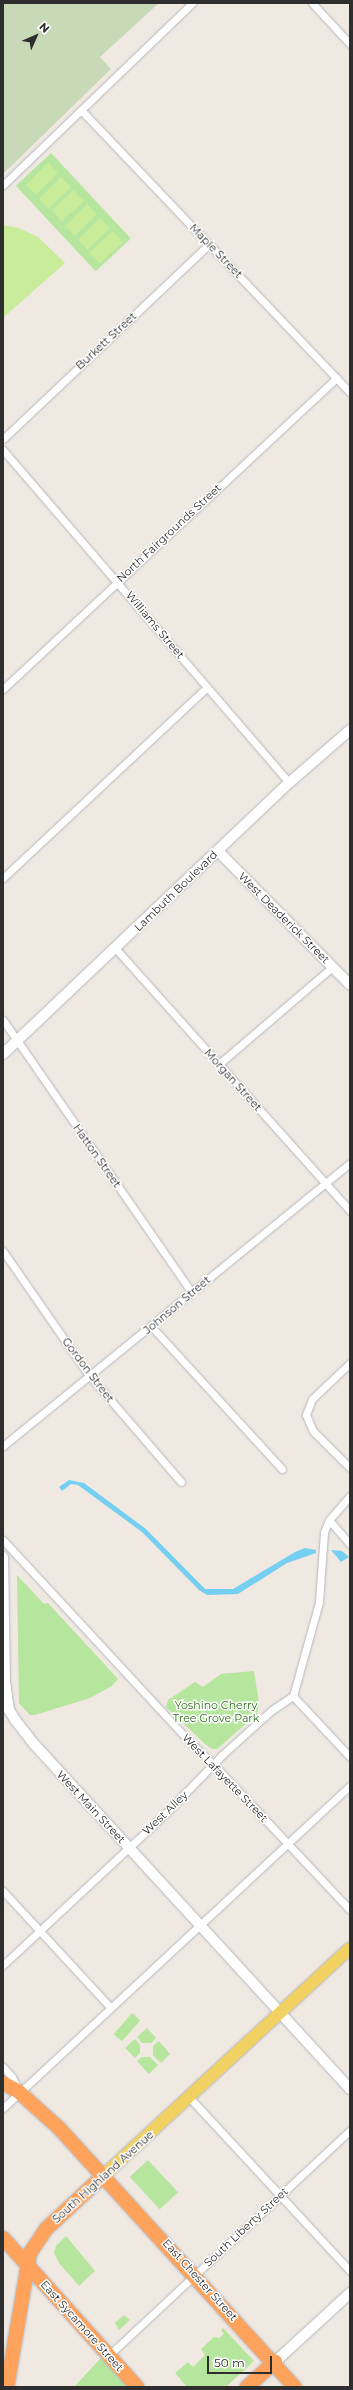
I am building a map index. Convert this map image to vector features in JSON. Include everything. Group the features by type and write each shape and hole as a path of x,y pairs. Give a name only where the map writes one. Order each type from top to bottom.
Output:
{"highway":[{"name":"East Chester Street","path":"3,2083 20,2092 59,2128 195,2274 295,2386"},
{"name":"South Highland Avenue","path":"7,2387 28,2265 36,2242 46,2229 103,2176"},
{"name":"East Sycamore Street","path":"3,2238 137,2387"},
{"path":"247,2387 275,2362"}],"main road":[{"name":"South Highland Avenue","path":"103,2176 350,1948"}],"street":[{"path":"3,185 192,3"},
{"path":"312,3 350,44"},
{"name":"Maple Street","path":"81,110 350,392"},
{"name":"Burkett Street","path":"3,439 209,244"},
{"name":"North Fairgrounds Street","path":"3,689 117,580 336,378"},
{"name":"Williams Street","path":"3,450 117,580 289,783"},
{"path":"3,878 207,687"},
{"name":"Lambuth Boulevard","path":"3,1054 116,949 289,783 350,730"},
{"name":"West Deaderick Street","path":"218,851 350,985"},
{"name":"Morgan Street","path":"116,949 350,1211"},
{"path":"219,1064 332,966"},
{"name":"Hatton Street","path":"3,1020 191,1292"},
{"name":"Johnson Street","path":"3,1446 350,1163"},
{"name":"Gordon Street","path":"3,1251 90,1375 181,1482"},
{"path":"151,1326 282,1468"},
{"path":"350,1363 312,1399 306,1415 313,1431 350,1468"},
{"path":"350,1496 329,1520 324,1536 319,1602 293,1696 350,1757"},
{"path":"329,1520 350,1544"},
{"name":"West Lafayette Street","path":"3,1540 188,1740 213,1764 350,1910"},
{"name":"West Main Street","path":"3,1557 6,1710 34,1744 201,1924 350,2089"},
{"name":"West Alley","path":"3,1965 129,1847 213,1764 272,1710 293,1696"},
{"path":"3,2108 110,2006 350,1786"},
{"path":"3,1891 110,2006"},
{"path":"3,2067 12,2077 20,2092"},
{"path":"189,2097 350,2271"},
{"name":"South Liberty Street","path":"108,2356 350,2130"},
{"path":"275,2362 350,2293"}],"green space":[{"path":"3,3 159,3 100,57 111,69 3,174"},
{"path":"51,153 131,239 96,271 16,186"},
{"path":"48,163 58,173 36,195 26,185"},
{"path":"61,177 71,187 49,209 39,199"},
{"path":"74,190 84,201 62,221 52,210"},
{"path":"87,204 97,214 75,236 65,226"},
{"path":"100,218 110,228 88,250 78,240"},
{"path":"3,225 19,228 38,237 65,263 3,318"},
{"path":"113,231 123,242 99,264 89,252"},
{"path":"17,1575 44,1604 48,1603 118,1679 112,1686 90,1698 35,1715 30,1715 19,1703"},
{"name":"Yoshino Cherry Tree Grove Park","path":"254,1671 259,1703 257,1714 217,1749 212,1749 205,1744 166,1707 168,1700 195,1682 203,1687 221,1674"},
{"path":"132,2013 140,2020 122,2041 114,2034"},
{"path":"147,2028 156,2038 151,2043 142,2043 137,2037"},
{"path":"135,2039 140,2045 140,2053 135,2058 125,2048"},
{"path":"159,2041 170,2054 161,2063 153,2055 153,2046"},
{"path":"142,2057 150,2057 158,2065 149,2074 137,2061"},
{"path":"148,2160 178,2192 160,2209 130,2177"},
{"path":"66,2236 95,2271 79,2286 59,2263 54,2253 56,2246"},
{"path":"124,2315 130,2320 119,2330 115,2323"},
{"path":"223,2328 254,2361 226,2387 187,2387 175,2373 188,2362 193,2367 205,2355 201,2349 214,2337 219,2338 224,2334 221,2330"},
{"path":"101,2358 127,2387 74,2387"}],"water":[{"path":"69,1480 84,1483 146,1529 205,1589 233,1589 295,1552 305,1548 316,1550 316,1553 287,1563 238,1594 207,1595 199,1590 142,1532 78,1485 71,1484 62,1491 59,1487"},
{"path":"331,1550 342,1551 349,1557 341,1562"}]}
